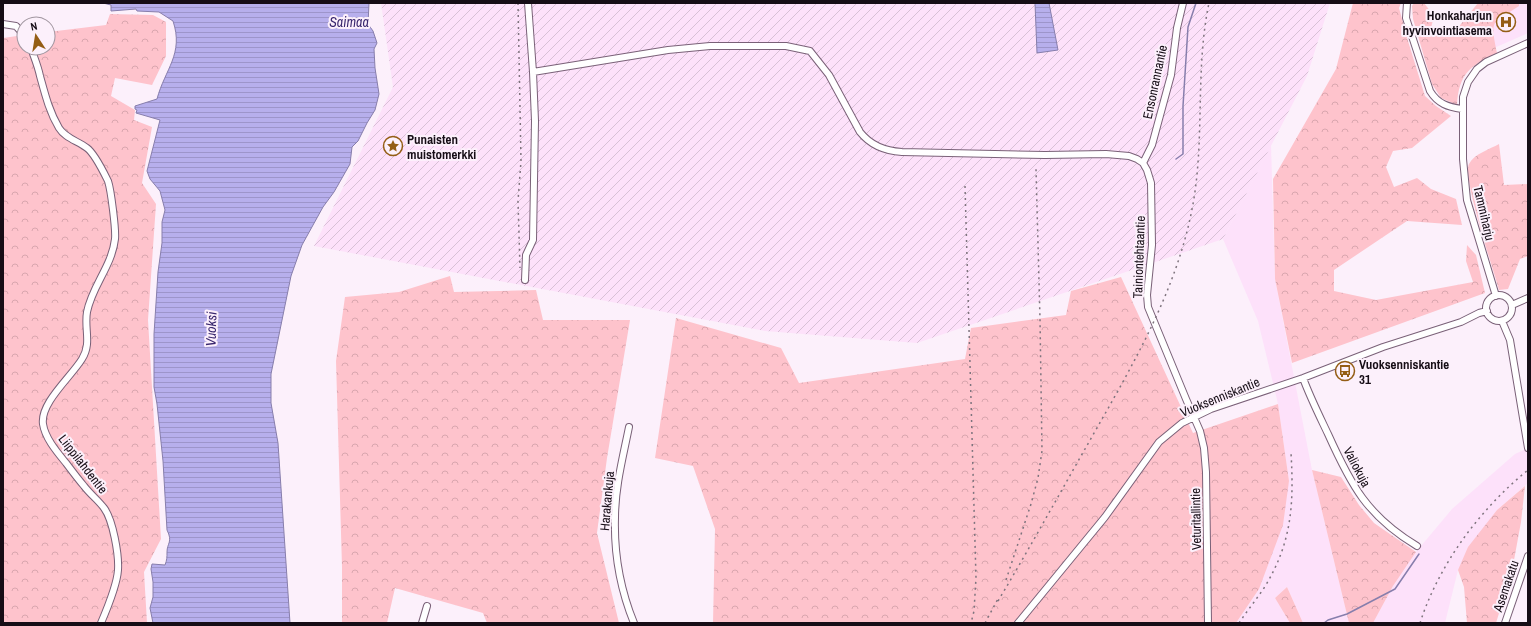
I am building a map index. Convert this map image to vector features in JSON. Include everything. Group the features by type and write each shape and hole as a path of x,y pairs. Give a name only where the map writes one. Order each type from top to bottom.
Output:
{"street":[{"path":"525,280 526,255 533,240 535,121 528,3"},
{"name":"Ensonrannantie","path":"1143,163 1152,145 1171,75 1182,3"},
{"path":"1407,3 1406,18 1430,91 1434,97 1443,104 1451,108 1462,109"},
{"path":"3,24 16,26"},
{"name":"Tammiharju","path":"1496,296 1467,200 1463,159 1462,109 1468,82 1477,69 1486,62 1528,43"},
{"path":"533,72 668,50 710,46 786,46 810,50 828,75 866,141 883,149 902,152 1045,155 1106,154 1129,156 1143,163"},
{"name":"Liippilahdentie","path":"34,56 45,96 54,120 60,130 71,139 88,149 108,182 114,228 115,239 112,256 90,302 87,312 87,351 62,384 43,413 43,425 48,438 84,486 105,509 112,525 118,571 109,606 101,623"},
{"name":"Tainiontehtaantie","path":"1143,163 1151,183 1152,245 1147,294 1148,307 1194,417"},
{"path":"1496,296 1508,298 1512,305 1510,315 1502,321 1491,318 1487,311 1489,302 1496,296"},
{"path":"1512,305 1528,298"},
{"name":"Vuoksenniskantie","path":"1018,623 1105,517 1159,442 1182,423 1194,417 1383,348 1461,322 1479,313 1487,311"},
{"path":"1502,321 1510,340 1528,448"},
{"name":"Valiokuja","path":"1303,378 1341,462 1362,499 1389,528 1416,546"},
{"name":"Veturitallintie","path":"1194,417 1200,431 1204,448 1206,472 1208,623"},
{"name":"Harakankuja","path":"629,427 616,497 615,539 623,588 634,623"},
{"name":"Asemakatu","path":"1505,623 1528,556"},
{"path":"422,623 427,606"}],"shaded area":[{"path":"381,3 1330,3 1307,76 1223,239 917,343 765,331 314,246 393,87"},
{"name":"Honkaharjun hyvinvointiasema","path":"1486,3 1528,3 1528,33 1494,48"},
{"path":"1271,145 1275,279 1312,470 1349,623 1303,623 1287,587 1275,598 1290,623 1236,623 1259,589 1289,481 1278,404 1258,321 1223,239"},
{"path":"1528,448 1528,483 1497,510 1458,570 1445,623 1373,623 1393,586 1416,552 1452,509 1515,454"}],"green space":[{"path":"1353,3 1401,3 1399,8 1425,96 1436,106 1451,116 1412,148 1393,151 1386,167 1394,187 1417,178 1431,189 1456,199 1462,225 1407,221 1334,270 1334,291 1376,300 1473,282 1466,261 1467,245 1476,255 1485,293 1292,363 1275,279 1273,179 1336,69"},
{"path":"1414,3 1424,3 1434,16 1430,32 1452,35 1478,3 1519,3 1519,6 1503,16 1495,24 1494,34 1497,53 1473,67 1463,78 1458,94 1457,105 1441,98 1432,84 1413,19 1412,6"},
{"path":"110,14 153,15 166,22 166,56 152,85 115,78 111,96 135,110 134,120 152,127 142,183 156,204 148,320 161,539 144,572 147,623 3,623 3,38 16,36 16,56 56,56 56,31 106,25"},
{"path":"1499,144 1504,185 1528,184 1528,256 1520,259 1508,289 1499,290 1474,205 1468,172 1471,160 1482,152"},
{"path":"450,276 454,292 536,290 543,320 630,320 607,458 597,533 619,623 487,623 483,613 395,588 387,623 342,623 342,567 336,361 345,297 399,292"},
{"path":"1121,277 1193,433 1278,404 1289,481 1283,525 1259,589 1236,623 713,623 715,529 693,466 655,458 676,318 781,348 799,383 965,359 971,328 1066,315 1071,291"},
{"path":"1312,470 1341,477 1359,505 1374,523 1416,552 1393,586 1373,623 1349,623"},
{"path":"1525,486 1521,522 1512,571 1496,623 1467,623 1464,587 1458,570 1468,547 1497,510"},
{"path":"1287,587 1303,623 1290,623 1275,598"}],"water":[{"path":"103,3 369,3 368,24 373,31 377,43 374,49 379,94 375,110 358,141 352,147 350,164 334,192 323,207 302,245 291,276 271,374 271,403 278,443 290,623 153,623 150,608 153,597 152,564 165,565 170,540 167,530 163,461 154,387 154,334 158,272 162,243 162,222 165,210 160,191 150,179 147,171 160,120 136,113 137,110 135,109 135,106 157,99 175,52 176,33 173,21 159,12 137,11 136,9 111,11 111,5"},
{"path":"1035,3 1049,3 1058,50 1037,53"}],"waterway":[{"path":"1176,159 1183,154 1183,106 1188,27 1196,3"},
{"path":"1324,623 1328,620 1347,614 1395,589 1419,554"}],"railway":[{"path":"518,3 521,161 518,201 520,268"},
{"path":"998,601 1134,361 1150,331 1176,269 1186,237 1197,179 1202,53 1209,3"},
{"path":"1006,580 1031,504 1038,478 1042,451 1036,169"},
{"path":"965,186 976,578 974,611 971,623"},
{"path":"1239,623 1264,588 1273,571 1286,539 1292,489 1291,453"},
{"path":"1420,623 1438,580 1463,539 1510,485 1528,470"},
{"path":"985,623 999,597"}],"place":[{"name":"Honkaharjun hyvinvointiasema","path":"1506,22"},
{"name":"Punaisten muistomerkki","path":"393,146"},
{"name":"Vuoksenniskantie 31","path":"1345,371"}],"water label":[{"name":"Saimaa","path":"349,22"},
{"name":"Vuoksi","path":"211,329"}]}
